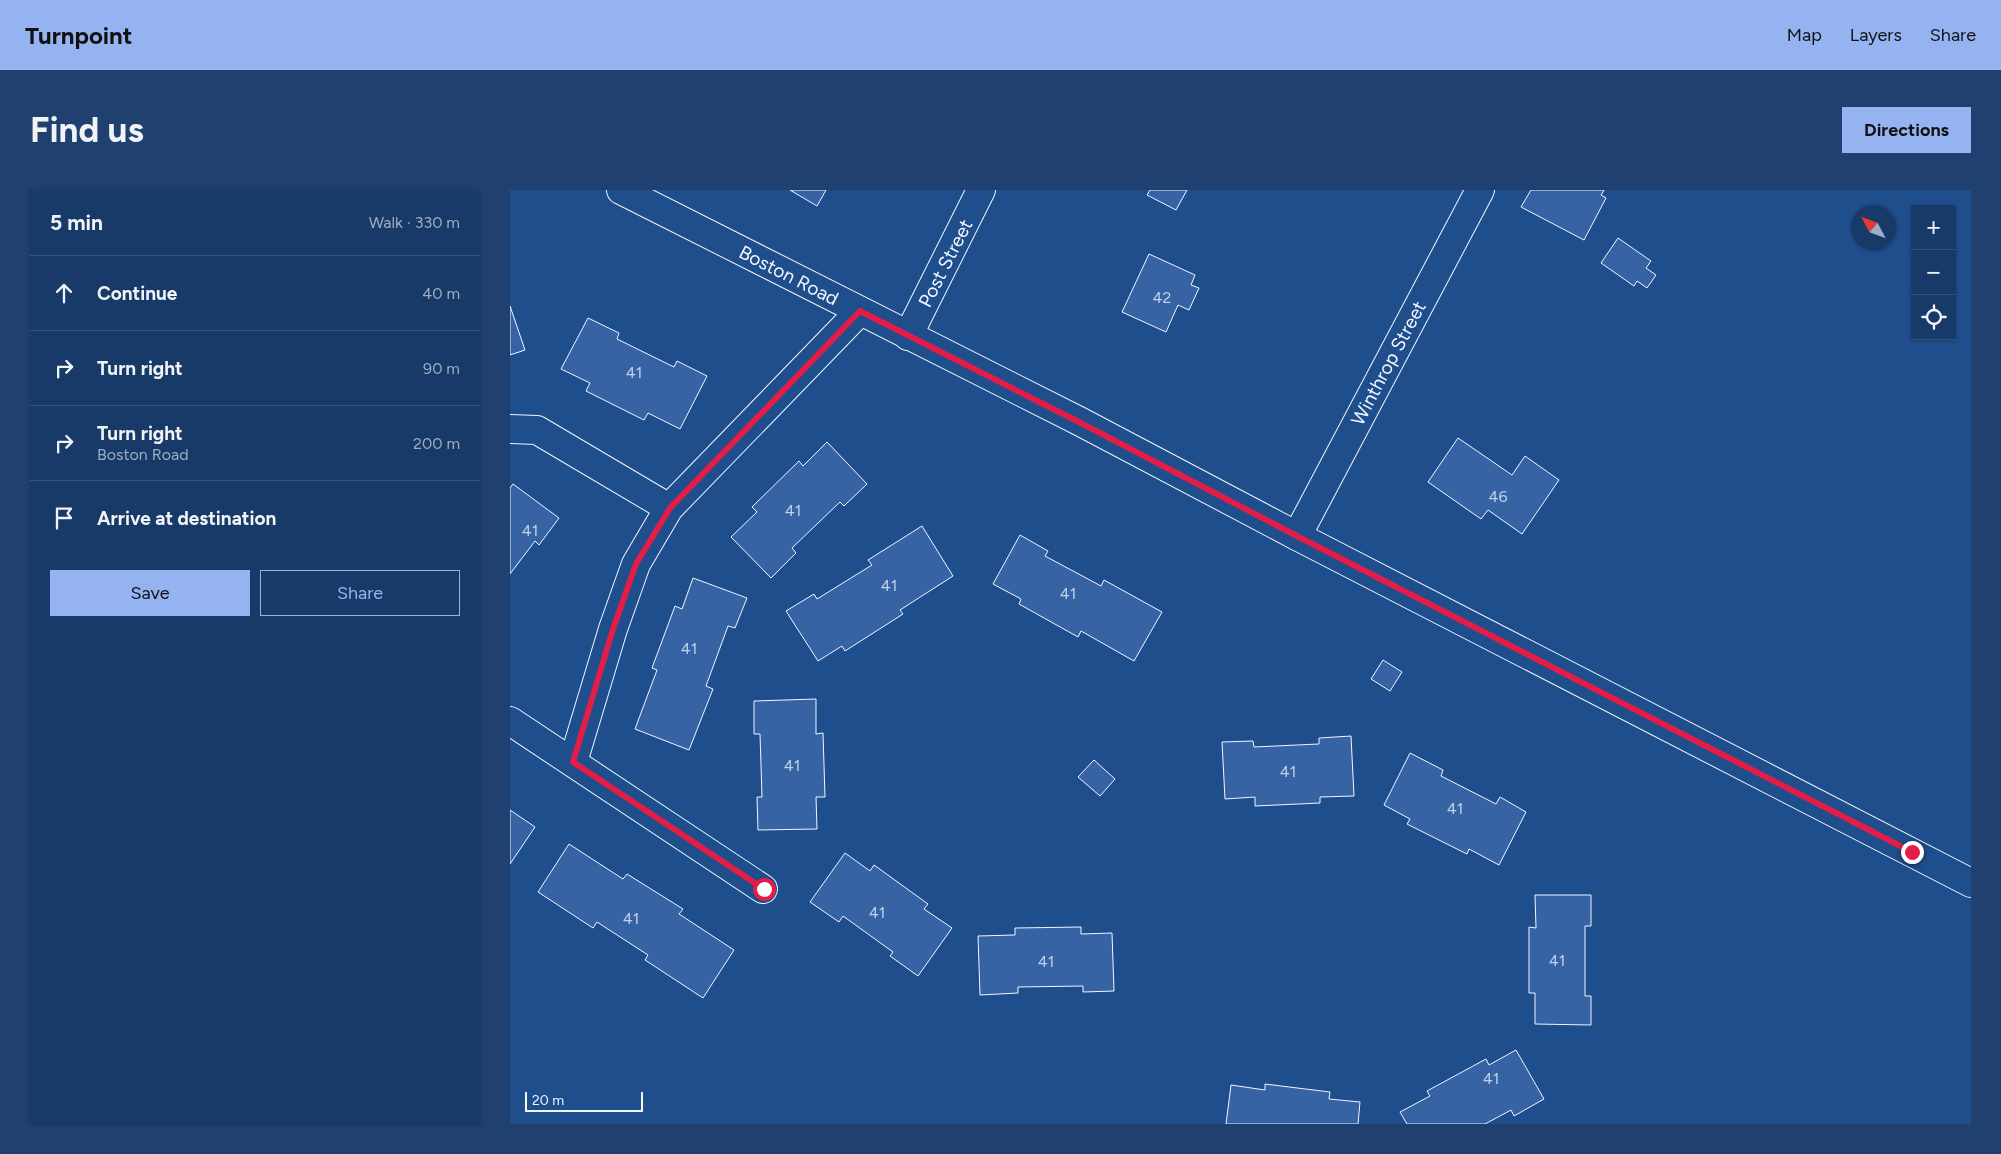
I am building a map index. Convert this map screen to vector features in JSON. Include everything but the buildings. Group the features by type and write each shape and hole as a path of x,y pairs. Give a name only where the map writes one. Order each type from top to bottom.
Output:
{"main road":[{"name":"Boston Road","path":"621,190 1079,422 1971,883"},
{"name":"Post Street","path":"908,336 981,190"},
{"name":"Winthrop Street","path":"1297,536 1480,190"},
{"path":"573,762 613,629 636,564 670,508 860,311"},
{"path":"510,428 536,430 670,508"},
{"path":"510,721 764,889"}],"route":[{"path":"764,889 573,762 613,629 636,564 670,508 860,311 1912,852"}]}
